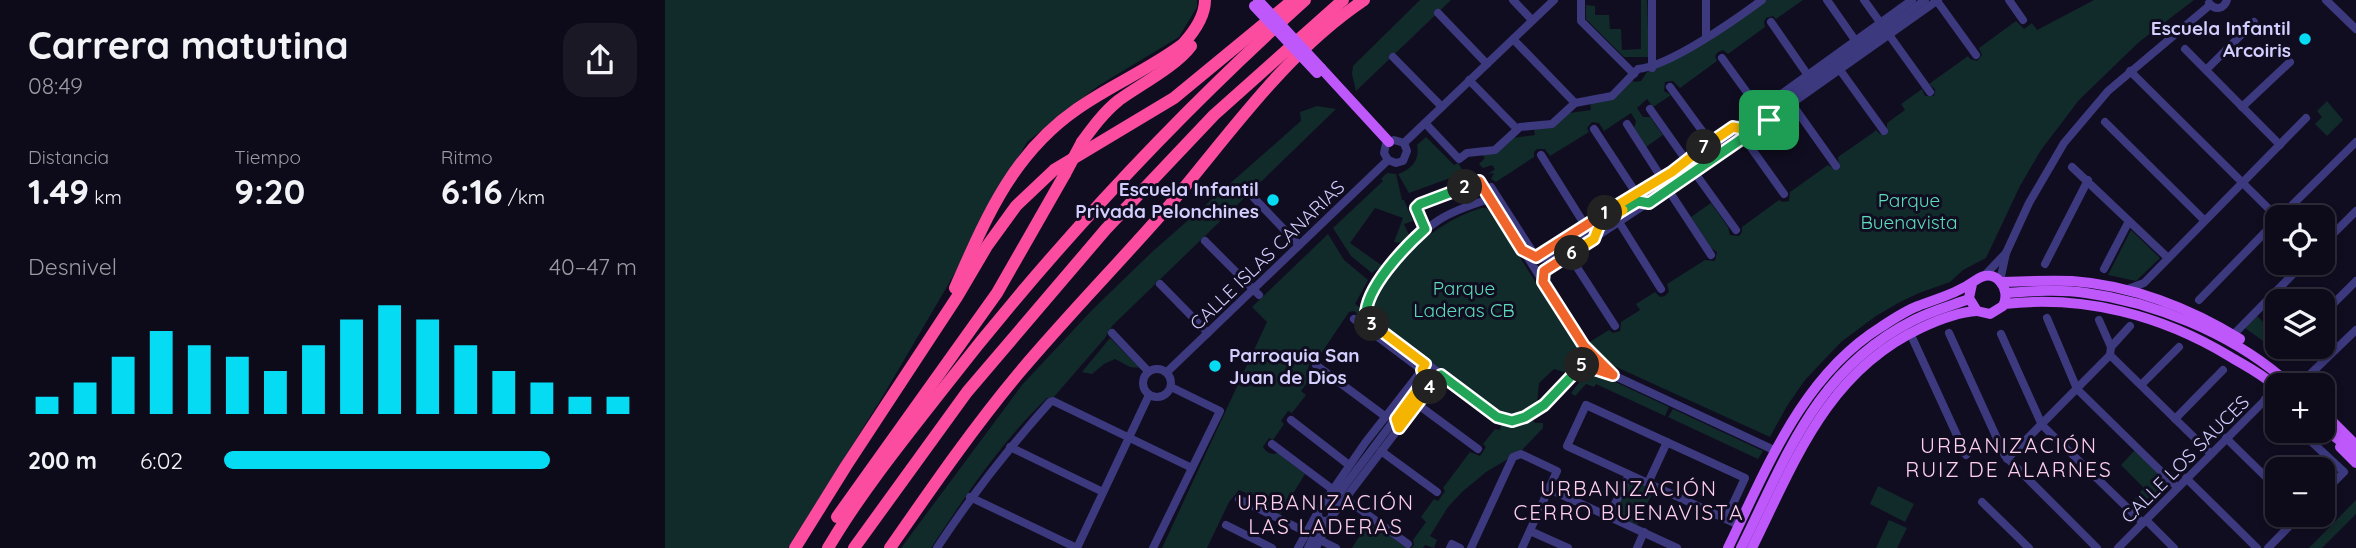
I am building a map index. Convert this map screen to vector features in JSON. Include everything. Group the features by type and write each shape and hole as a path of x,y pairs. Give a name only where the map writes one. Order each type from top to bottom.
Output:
{"highway":[{"path":"795,548 994,235 1016,206 1054,170 1174,98 1293,0"},
{"path":"828,548 896,449 990,328 1093,210 1200,99 1305,0"},
{"path":"857,544 967,392 1106,229 1215,116 1343,0"},
{"path":"890,548 1017,375 1152,225 1275,77 1322,31 1364,0"},
{"path":"919,355 951,295 984,223 1022,160 1049,130 1075,110 1183,44 1191,35 1205,3"},
{"path":"818,548 881,453 952,359 997,293 1082,142 1100,118 1116,103 1187,51 1204,19 1205,3"}],"main road":[{"path":"1253,2 1388,143"},
{"path":"1728,548 1791,422 1816,386 1846,354 1896,317 1972,284 1984,276 2004,281 2074,281 2148,296 2201,317 2233,335 2247,344 2268,373"},
{"path":"2004,281 2004,304"},
{"path":"1972,284 1969,299 1976,311"},
{"path":"2006,293 2055,291 2106,297 2151,308 2231,341 2260,359"},
{"path":"1741,548 1800,428 1815,404 1837,378 1866,350 1898,329 1931,312 1969,299"},
{"path":"1752,548 1808,433 1836,394 1874,356 1910,333 1947,317 1976,311 1993,313 2004,304 2066,302 2139,315 2189,334 2250,366"},
{"path":"2214,335 2265,378"},
{"path":"2337,423 2356,436"},
{"path":"2337,423 2356,445"},
{"path":"2335,436 2356,453"},
{"path":"2335,439 2356,463"}],"street":[{"path":"1513,0 1532,20"},
{"path":"1404,143 1554,0"},
{"path":"1581,0 1581,21 1634,74"},
{"path":"1651,0 1652,68"},
{"path":"1706,0 1706,37"},
{"path":"1425,123 1459,159 1467,153 1495,150 1517,129 1552,124 1575,103 1612,96 1638,69 1652,68 1762,0"},
{"path":"1827,0 1856,40"},
{"path":"1864,0 1930,92"},
{"path":"1884,29 1912,0"},
{"path":"1544,269 1669,191 1686,160 1769,120 1819,86 1884,29 1925,0"},
{"path":"1544,257 1585,225 1611,209 1678,176 1733,127 1759,108 1783,96 1856,40 1884,29 1938,0 1976,55"},
{"path":"2009,0 2023,20"},
{"path":"2004,281 2006,253 2034,193 2064,143 2108,91 2130,71 2209,2 2219,8 2224,6 2227,0"},
{"path":"2333,2 2356,29"},
{"path":"1438,13 1487,64"},
{"path":"1771,22 1808,78 1819,86"},
{"path":"2206,70 2254,22"},
{"path":"1513,39 1575,103"},
{"path":"2185,49 2280,145"},
{"path":"1393,57 1442,107"},
{"path":"1723,58 1759,108"},
{"path":"1829,59 1840,65 1884,131"},
{"path":"2242,107 2290,62"},
{"path":"1808,78 1840,65"},
{"path":"2130,71 2265,205"},
{"path":"1469,80 1517,129"},
{"path":"1670,87 1712,147 1723,154"},
{"path":"1522,250 1544,257 1623,210 1661,177 1695,173 1723,154 1783,96"},
{"path":"1792,104 1836,166"},
{"path":"1650,109 1686,160"},
{"path":"1769,110 1769,120"},
{"path":"2125,290 2144,283 2307,118"},
{"path":"2105,122 2204,220"},
{"path":"1627,124 1661,177"},
{"path":"1733,127 1743,134 1784,194"},
{"path":"1594,129 1637,197 1649,203"},
{"path":"1397,140 1404,143 1408,151 1406,158 1396,163 1388,160 1384,153 1388,143 1397,140"},
{"path":"2291,205 2356,142"},
{"path":"1541,155 1585,225"},
{"name":"CALLE ISLAS CANARIAS","path":"1167,372 1256,293 1299,246 1388,160"},
{"path":"2072,167 2168,258"},
{"path":"1695,173 1736,230"},
{"path":"2045,264 2088,180"},
{"path":"1425,229 1416,208 1420,204 1479,181 1548,259 1544,269"},
{"path":"1492,187 1493,199 1522,250 1584,346 1613,375"},
{"path":"1669,191 1711,255"},
{"path":"1254,198 1299,246"},
{"path":"1493,199 1445,216 1425,229 1395,260 1378,283 1359,320 1425,370 1497,417 1512,421 1525,417 1544,405 1560,390 1577,368 1584,346"},
{"path":"1611,209 1623,210"},
{"path":"2335,233 2356,211"},
{"path":"2104,269 2129,221"},
{"path":"1619,222 1661,289"},
{"path":"1594,239 1599,226"},
{"path":"2199,300 2265,231"},
{"path":"1205,241 1256,293"},
{"path":"1984,276 2006,253"},
{"path":"1569,255 1615,326"},
{"path":"1543,282 1544,257"},
{"path":"2233,335 2292,275"},
{"path":"2335,302 2356,281"},
{"path":"2144,283 2148,296"},
{"path":"1160,284 1208,333"},
{"path":"2047,318 2077,388 2178,487"},
{"path":"2099,320 2111,351 2141,385 2211,454"},
{"path":"2007,459 2077,388 2130,326"},
{"path":"2312,373 2356,330"},
{"path":"1112,333 1148,371"},
{"path":"1910,333 1966,455"},
{"path":"1949,333 2007,459 2098,548"},
{"path":"2001,334 2042,425 2174,548"},
{"path":"2141,385 2179,347"},
{"path":"1577,368 1585,364 1613,375 1776,451"},
{"path":"1317,365 1386,417"},
{"path":"1149,395 1143,386 1148,371 1159,368 1167,372 1171,387"},
{"path":"1425,370 1439,377"},
{"path":"1308,548 1324,514 1366,443 1425,370"},
{"path":"1336,548 1318,544 1332,489 1378,442 1396,419 1425,370"},
{"path":"2175,419 2223,370"},
{"path":"1298,548 1307,532 1324,514 1346,499 1439,377"},
{"path":"1149,395 1161,396 1171,387"},
{"path":"1153,548 1220,411 1171,387"},
{"path":"970,497 1077,548 1149,395"},
{"name":"CALLE LOS SAUCES","path":"2118,548 2265,400"},
{"path":"937,548 970,497 1049,402 1056,402 1192,468"},
{"path":"1417,404 1478,449"},
{"path":"1726,519 1745,478 1586,405 1567,446 1739,525"},
{"path":"1396,419 1399,428"},
{"path":"1291,420 1352,469 1365,472"},
{"path":"2226,438 2265,476"},
{"path":"1366,443 1378,442"},
{"path":"1647,484 1667,442"},
{"path":"2313,443 2328,457"},
{"path":"1272,444 1332,489"},
{"path":"1010,447 1103,492"},
{"path":"1381,451 1437,492"},
{"path":"1471,548 1513,457 1521,454 1557,471 1521,548"},
{"path":"2335,464 2344,472 2335,481"},
{"path":"1609,516 1629,475"},
{"path":"2186,478 2257,548"},
{"path":"1549,489 1677,548"},
{"path":"1239,499 1307,532"},
{"path":"1346,499 1408,544"},
{"path":"1982,502 2029,548"},
{"path":"1226,525 1272,548"},
{"path":"2268,548 2288,527"},
{"path":"1530,531 1568,548"},
{"path":"1637,548 1644,533"},
{"path":"1450,548 1452,544 1460,548"}],"green space":[{"path":"665,0 1197,0 1197,7 1179,37 1098,86 1027,142 883,396 788,548 665,548"},
{"path":"1420,0 1451,0 1356,91 1353,66"},
{"path":"1641,0 1647,0 1649,57 1624,57 1586,19 1586,5 1595,6 1595,15 1609,15 1610,29 1621,29 1622,50 1641,49"},
{"path":"1767,0 1803,0 1776,19 1773,16 1766,18 1765,27 1728,54 1723,50 1718,52 1715,56 1717,61 1680,88 1673,81 1665,82 1664,91 1671,95 1653,107 1647,99 1637,108 1643,117 1650,117 1663,135 1646,147 1634,128 1636,121 1631,113 1604,131 1599,123 1592,122 1587,128 1589,132 1550,156 1545,149 1537,149 1534,157 1496,182 1491,179 1494,173 1488,174 1495,169 1492,165 1483,168 1479,164 1485,158 1482,155 1511,138 1535,135 1534,129 1569,113 1591,110 1590,103 1608,100 1631,79 1635,82 1641,81 1647,72 1708,40"},
{"name":"Parque Buenavista","path":"2094,0 2194,0 2139,42 2079,100 2041,150 2020,186 1986,258 1963,270 1950,282 1900,302 1841,342 1805,380 1770,437 1614,366 1588,343 1609,330 1613,333 1620,331 1621,322 1640,310 1636,304 1655,292 1660,297 1665,296 1669,292 1667,284 1705,260 1715,261 1717,252 1711,248 1691,217 1711,203 1728,227 1730,235 1739,236 1742,227 1779,200 1789,201 1790,192 1828,165 1834,169 1839,166 1838,157 1876,130 1880,134 1887,133 1887,123 1905,110 1901,104 1922,89 1925,96 1934,96 1935,89 1929,84 1968,56 1977,61 1982,55 1979,48 2016,21 2024,29 2032,23 2037,30"},
{"path":"2327,101 2343,120 2327,136 2315,124 2322,117 2317,111"},
{"path":"1317,106 1336,109 1112,326 1105,338 1053,398 1047,398 999,451 931,548 901,548 1022,385 1092,310 1152,252 1301,121 1300,112"},
{"path":"1426,137 1454,165 1458,163 1464,173 1409,193 1398,174 1414,163 1417,145"},
{"path":"1387,173 1396,174 1402,200 1413,221 1404,224 1409,235 1402,243 1394,242 1403,218 1375,208 1350,243 1384,267 1381,272 1377,269 1372,273 1351,256 1333,228 1383,181 1381,179"},
{"name":"Parque Laderas CB","path":"1481,208 1491,211 1578,350 1567,373 1554,369 1539,383 1537,404 1515,414 1500,413 1375,320 1371,311 1388,277 1414,247 1447,224"},
{"path":"2131,230 2160,258 2136,281 2108,275"},
{"path":"1328,234 1344,260 1368,280 1355,304 1362,309 1360,316 1354,311 1349,312 1318,358 1311,360 1308,368 1314,373 1301,391 1306,395 1292,413 1288,411 1281,421 1284,424 1273,440 1269,438 1263,447 1269,453 1278,453 1305,474 1280,515 1246,499 1246,493 1239,490 1229,502 1207,548 1162,548 1267,322 1252,307"},
{"path":"2257,316 2265,324 2265,342 2245,328"},
{"path":"1110,338 1140,368 1130,367 1115,359 1092,374 1082,372"},
{"path":"1596,373 1669,407 1665,416 1596,384 1594,387 1586,384 1575,396 1571,393 1581,380"},
{"path":"1673,409 1763,451 1758,459 1668,417"},
{"path":"1531,417 1535,423 1543,423 1543,428 1522,450 1486,472 1448,507 1430,536 1437,540 1434,548 1425,545 1423,548 1411,548 1414,545 1413,540 1426,522 1421,517 1434,499 1438,501 1445,491 1443,488 1470,452 1480,456 1486,447 1483,444 1495,429 1500,430 1502,423 1515,423"},
{"path":"2135,450 2171,486 2159,498 2153,493 2141,505 2135,498 2144,488 2121,465"},
{"path":"1630,479 1654,490 1637,525 1613,514"},
{"path":"1878,486 1914,504 1905,522 1870,504"},
{"path":"2356,500 2356,514 2322,548 2309,548 2330,527 2335,527 2335,521"},
{"path":"1889,520 1907,528 1897,548 1876,548"},
{"path":"1369,521 1407,548 1352,548"}],"place":[{"name":"Escuela Infantil Arcoiris","path":"2305,39"},
{"name":"Escuela Infantil Privada Pelonchines","path":"1273,200"},
{"name":"Parroquia San Juan de Dios","path":"1215,366"}],"district":[{"name":"URBANIZACIÓN RUIZ DE ALARNES","path":"2009,457"},
{"name":"URBANIZACIÓN CERRO BUENAVISTA","path":"1629,500"},
{"name":"URBANIZACIÓN LAS LADERAS","path":"1326,514"}],"route":[{"path":"1769,120 1649,203 1638,201 1623,210 1611,209 1536,257 1522,250 1479,181 1420,204 1416,208 1425,229 1395,260 1378,283 1365,314 1371,324 1425,364 1422,370 1426,378 1396,419 1399,428 1441,375 1505,421 1525,417 1544,405 1581,365 1585,364 1613,375 1584,346 1543,282 1544,271 1594,239 1599,226 1623,210 1611,209 1677,169 1733,127 1743,129 1769,110 1769,120"}]}
